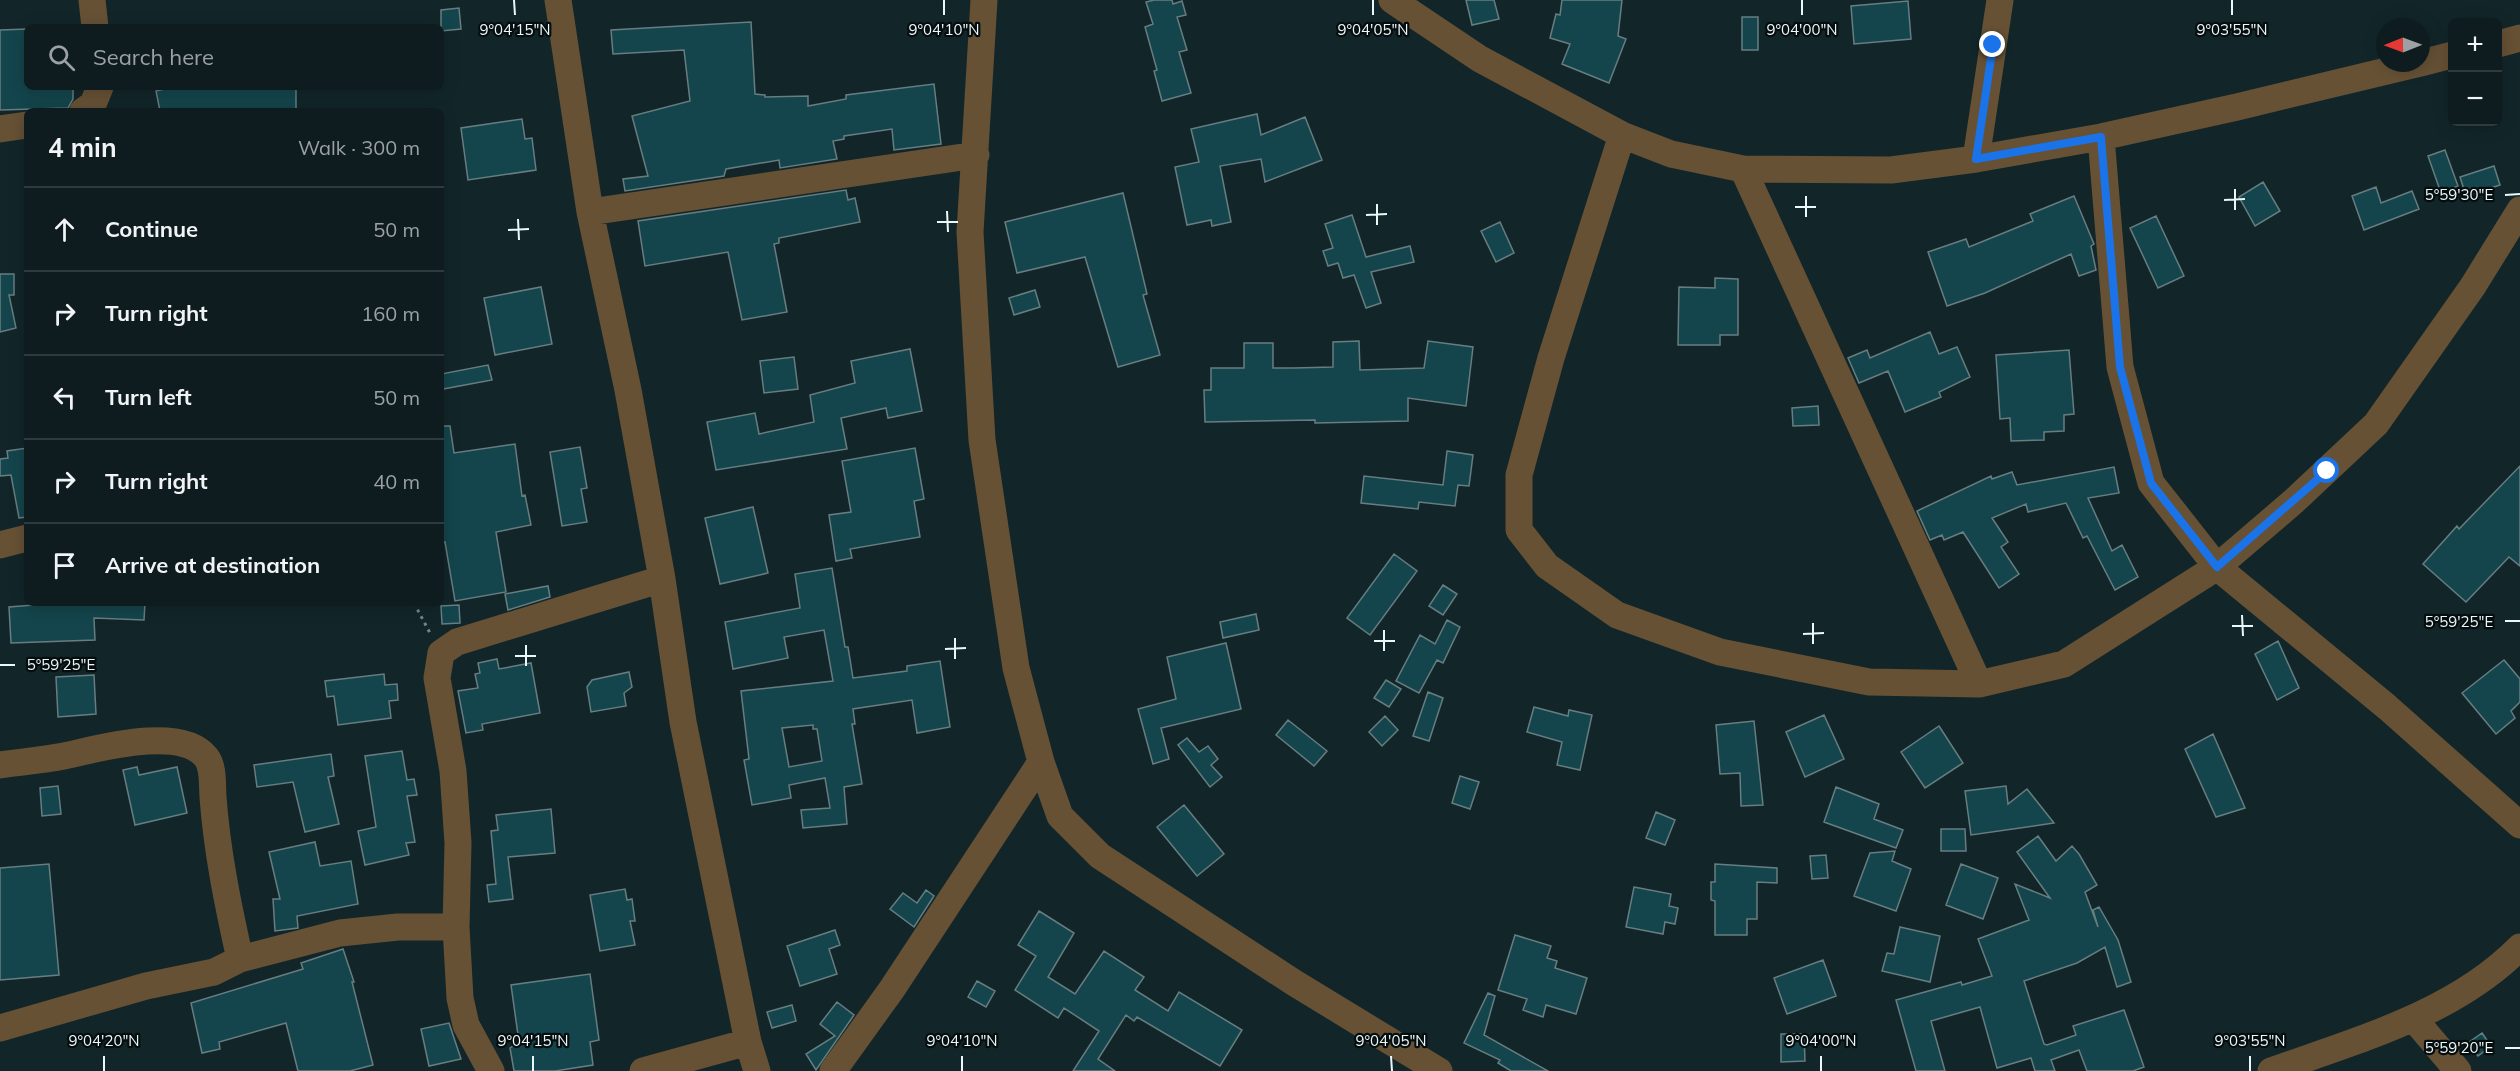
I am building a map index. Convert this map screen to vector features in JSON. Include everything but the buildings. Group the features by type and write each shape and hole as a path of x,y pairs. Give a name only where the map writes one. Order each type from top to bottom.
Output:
{"street":[{"path":"92,0 95,24"},
{"path":"558,0 590,212 628,390 662,579 685,734 757,1063 643,1071"},
{"path":"984,0 970,232 982,440 1016,668 1041,762 1060,816 1100,856 1293,982 1439,1071"},
{"path":"1392,0 1480,59 1622,135 1671,154 1743,169 1891,170 1976,159 2101,137 2382,72"},
{"path":"1976,159 2000,0"},
{"path":"2502,43 2520,38"},
{"path":"2430,61 2448,56"},
{"path":"87,108 93,104 99,90"},
{"path":"0,129 24,125"},
{"path":"1622,135 1551,358 1519,475 1519,530 1546,566 1617,615 1720,652 1869,682 1979,684 2064,664 2217,567 2294,501 2376,424 2473,286 2520,210"},
{"path":"2101,137 2120,367 2151,483 2217,567 2388,707 2520,825"},
{"path":"590,212 976,155"},
{"path":"1743,169 1979,684"},
{"path":"0,545 24,539"},
{"path":"491,1071 466,1025 460,998 456,927 458,843 453,771 437,678 441,653 457,642 662,579"},
{"path":"0,765 61,756 134,741 163,741 188,746 205,756 212,770 216,836 225,895 240,959"},
{"path":"833,1071 892,989 1041,762"},
{"path":"0,1028 146,986 214,972 240,959 357,930 456,927"},
{"path":"2271,1071 2414,1019 2496,972 2520,947"},
{"path":"2414,1019 2458,1071"}],"path":[{"path":"416,606 441,653"}],"route":[{"path":"1993,45 1976,159 2101,137 2120,367 2151,483 2217,567 2327,471"}]}
